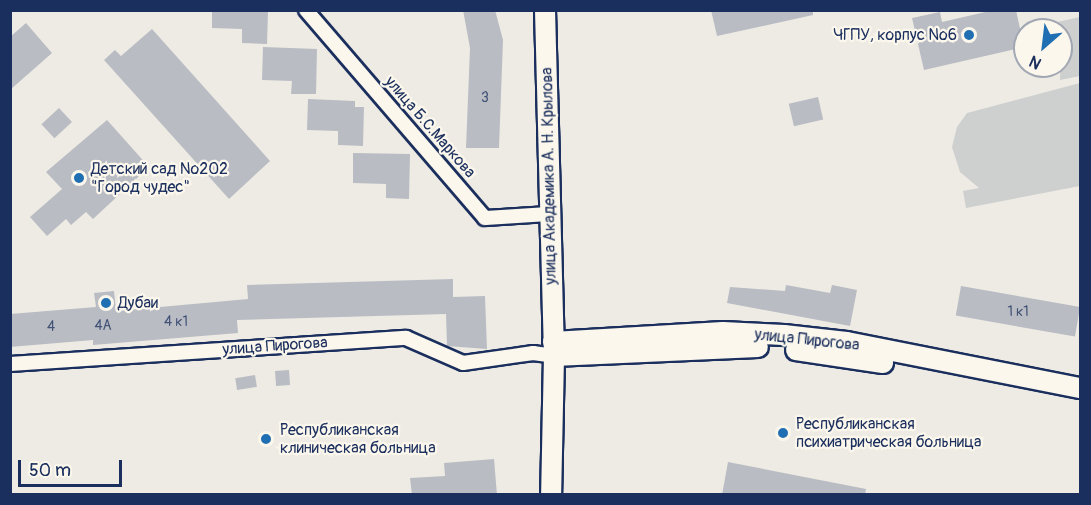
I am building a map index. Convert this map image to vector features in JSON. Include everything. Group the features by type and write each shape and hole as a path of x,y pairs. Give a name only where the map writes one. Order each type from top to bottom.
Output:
{"main road":[{"name":"улица Академика А. Н. Крылова","path":"545,10 553,349 551,495"},
{"name":"улица Пирогова","path":"553,349 740,346 931,365 1080,388"},
{"name":"улица Пирогова","path":"931,365 1080,401"}],"street":[{"name":"улица Б.С.Маркова","path":"306,10 485,218 549,214"},
{"name":"улица Пирогова","path":"10,364 406,338 463,363 553,349"}],"shaded area":[{"path":"1080,17 1080,76 1073,77 1073,19"},
{"path":"1080,83 1080,186 966,208 963,191 979,188 960,172 952,147 957,127 967,113"}],"building":[{"path":"212,10 268,12 267,44 242,43 242,29 212,28"},
{"path":"463,10 495,10 503,40 499,148 466,148 470,48"},
{"path":"711,10 813,10 813,15 717,36"},
{"name":"ЧГПУ, корпус №6","path":"994,10 1016,10 1018,18 1013,18 1013,50 924,70 912,18 940,12 942,22"},
{"path":"26,23 52,53 10,90 10,37"},
{"path":"152,29 270,161 229,199 104,60 115,50 121,56"},
{"path":"263,47 317,49 316,94 291,94 292,81 262,80"},
{"path":"818,97 823,119 794,126 789,104"},
{"path":"308,99 355,101 355,107 364,107 363,146 338,145 338,131 307,130"},
{"path":"59,108 72,122 54,138 41,124"},
{"name":"Детский сад №202 \"Город чудес\"","path":"107,120 149,167 93,219 86,212 71,225 66,219 47,236 30,217 62,189 46,172"},
{"path":"353,153 410,154 409,199 386,198 386,184 353,183"},
{"path":"453,279 453,297 485,296 487,349 447,346 446,314 237,320 238,333 93,345 93,340 10,347 10,314 96,307 94,293 114,291 116,311 248,299 247,285"},
{"path":"786,285 830,293 832,285 857,290 850,326 727,303 730,287 785,291"},
{"path":"961,286 1080,307 1075,337 956,316"},
{"path":"289,370 290,385 276,386 275,371"},
{"path":"255,375 257,387 237,390 235,378"},
{"path":"494,459 497,495 412,495 410,478 445,476 444,463"},
{"path":"728,462 866,489 865,495 722,495"}],"place":[{"name":"ЧГПУ, корпус №6","path":"969,35"},
{"name":"Детский сад №202 \"Город чудес\"","path":"79,178"},
{"name":"Дубаи","path":"106,303"},
{"name":"Республиканская психиатрическая больница","path":"783,433"},
{"name":"Республиканская клиническая больница","path":"266,439"}]}
